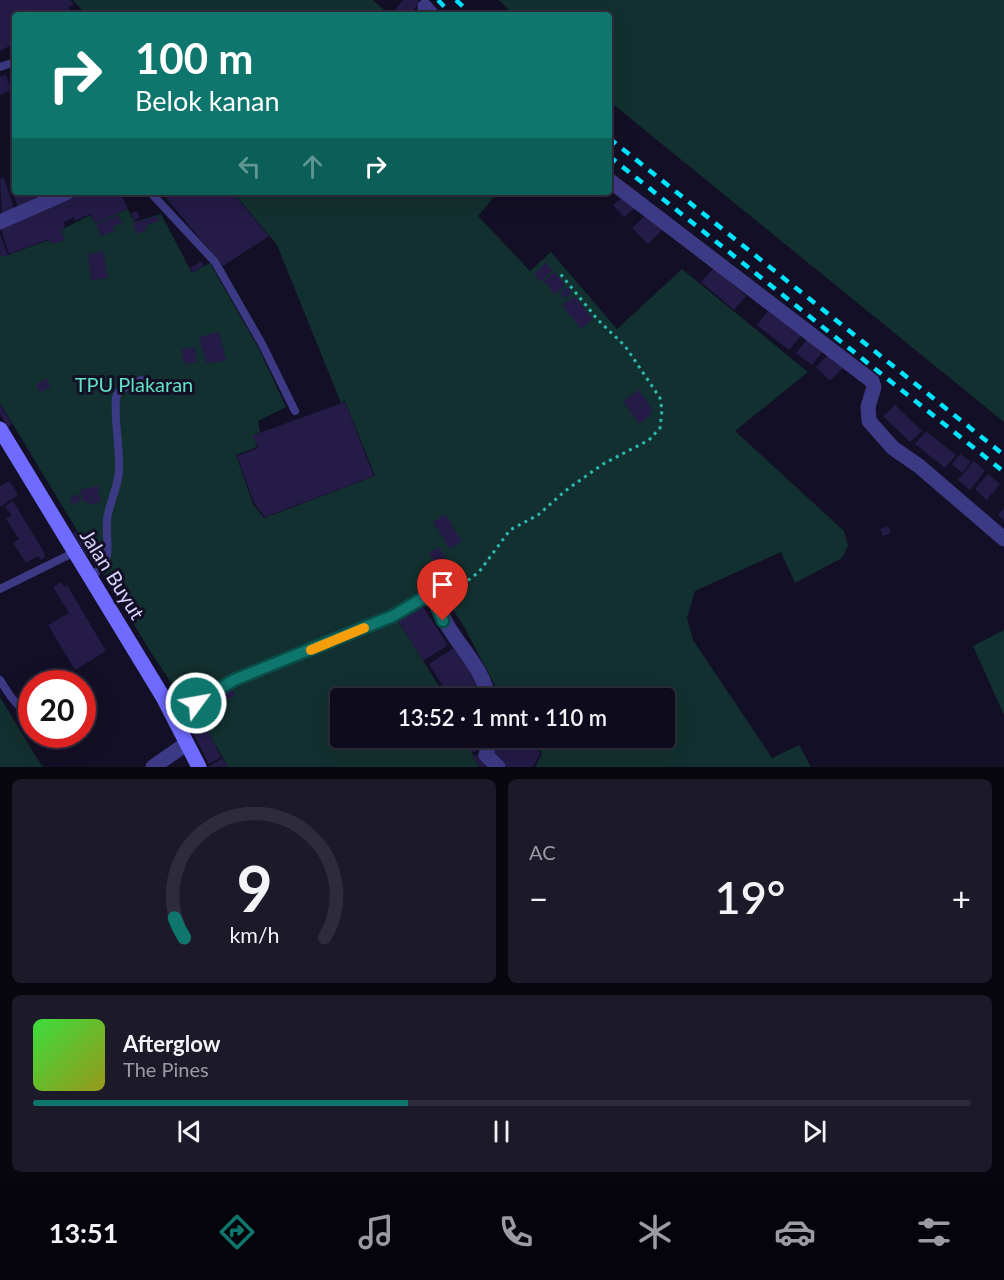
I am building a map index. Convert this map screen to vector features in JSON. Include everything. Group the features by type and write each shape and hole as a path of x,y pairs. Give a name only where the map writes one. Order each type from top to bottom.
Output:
{"street":[{"path":"612,182 872,381 874,387 868,407 869,421 893,448 919,466 1004,539"},
{"path":"0,222 61,195"},
{"name":"Jalan Buyut","path":"0,429 163,697 199,767"},
{"path":"437,603 446,627 481,674 485,688"},
{"path":"153,767 186,744"},
{"path":"488,748 486,754 498,767"}],"lane":[{"path":"153,195 215,262 262,344 295,411"},
{"path":"90,578 101,569 107,558 109,546 108,516 119,468 116,397 120,390 141,380"},
{"path":"0,589 75,552"},
{"path":"173,718 210,692 234,680 393,616 423,598 434,599 437,603"},
{"path":"0,680 18,704"}],"path":[{"path":"437,603 474,577 510,530 538,515 565,491 603,464 649,440 660,428 662,410 660,398 625,346 598,320 558,271"}],"green space":[{"path":"73,0 373,0 387,12 83,12"},
{"path":"499,0 1004,0 1004,422 612,103 612,12 511,12"},
{"name":"TPU Plakaran","path":"235,195 496,195 478,216 530,271 551,252 617,329 682,269 808,372 735,431 844,531 848,546 842,558 795,583 781,552 695,591 687,618 693,640 772,758 799,745 811,767 535,767 542,754 539,748 675,748 675,688 496,688 466,630 433,578 432,585 393,613 440,688 330,688 330,748 470,748 479,767 228,767 196,710 184,702 150,651 0,403 0,253 2,257 49,240 51,244 65,240 61,230 90,215 95,223 128,209 134,222 161,214 192,273 210,263 259,349 286,407 258,421 260,432 253,435 257,447 236,455 253,504 264,518 375,476 345,401 341,403 277,245"},
{"path":"1004,630 1004,715 973,646"},
{"path":"0,697 18,727 18,748 31,748 43,767 0,767"}],"building":[{"path":"0,0 70,0 74,4 68,7 71,12 12,12 12,45 0,51"},
{"path":"403,0 420,2 412,12 395,10"},
{"path":"6,75 12,90 0,95 0,77"},
{"path":"4,178 16,214 2,218 0,179"},
{"path":"14,195 34,195 36,200 17,206"},
{"path":"35,195 54,195 37,200"},
{"path":"72,195 121,195 128,209 95,223 90,214 75,221 71,212 73,218 63,223 65,228 61,230 65,240 51,244 49,239 9,254 0,226"},
{"path":"164,195 235,195 269,236 223,266"},
{"path":"624,196 635,208 624,217 613,205"},
{"path":"137,211 140,218 134,221 131,213"},
{"path":"647,214 663,229 648,244 632,228"},
{"path":"119,215 122,223 113,227 115,231 100,236 96,224"},
{"path":"157,216 159,221 146,225 147,230 136,234 133,223"},
{"path":"0,234 8,255 2,257 0,252"},
{"path":"103,251 108,278 91,281 88,254"},
{"path":"202,261 204,266 193,272 190,268"},
{"path":"546,263 553,270 541,282 534,274"},
{"path":"714,268 746,296 734,310 701,282"},
{"path":"555,272 565,285 555,295 544,281"},
{"path":"567,287 572,293 564,299 560,293"},
{"path":"575,296 593,319 581,329 562,305"},
{"path":"772,306 804,332 789,350 757,325"},
{"path":"219,332 226,360 206,364 199,337"},
{"path":"807,339 823,351 812,365 796,353"},
{"path":"195,347 197,362 184,364 181,349"},
{"path":"831,352 845,366 830,381 816,367"},
{"path":"47,379 51,387 39,392 36,384"},
{"path":"639,390 653,410 649,413 651,415 639,424 623,401"},
{"path":"345,402 374,476 265,517 254,503 237,456 258,448 253,435"},
{"path":"0,404 12,424 8,427 0,414"},
{"path":"895,405 922,431 910,442 883,416"},
{"path":"926,431 956,455 945,468 915,444"},
{"path":"960,454 971,462 962,473 952,464"},
{"path":"974,461 985,471 970,490 958,480"},
{"path":"988,474 1000,484 987,500 975,489"},
{"path":"10,481 18,495 0,507 0,486"},
{"path":"98,486 101,502 88,505 87,501 83,502 80,490"},
{"path":"78,494 81,501 72,504 70,497"},
{"path":"13,501 44,552 45,557 41,560 38,556 26,563 13,543 19,539 6,519 11,515 5,506"},
{"path":"1004,508 1004,520 998,515"},
{"path":"445,514 462,541 450,549 433,522"},
{"path":"888,526 891,533 883,536 880,529"},
{"path":"76,531 91,554 87,556 73,533"},
{"path":"439,547 450,567 440,573 429,553"},
{"path":"61,582 64,587 67,585 106,651 75,670 48,625 69,613 53,587"},
{"path":"421,604 448,645 423,661 397,619"},
{"path":"455,647 481,688 444,688 429,664"},
{"path":"231,688 235,695 215,707 211,700"},
{"path":"207,705 216,720 205,726 197,711"},
{"path":"197,712 205,729 194,734 186,718"},
{"path":"207,729 221,757 209,764 194,735"},
{"path":"469,748 479,748 480,750 471,753"},
{"path":"494,748 537,748 540,754 533,767 505,767 489,758"},
{"path":"478,754 486,767 480,767 473,757"},
{"path":"222,758 228,767 208,767"}],"railway":[{"path":"438,0 449,12"},
{"path":"456,0 469,12"},
{"path":"612,140 1004,455"},
{"path":"612,158 1004,472"}],"slow traffic":[{"path":"311,650 364,628"}],"route":[{"path":"196,703 210,692 234,680 393,616 423,598 434,599 443,621"}]}
